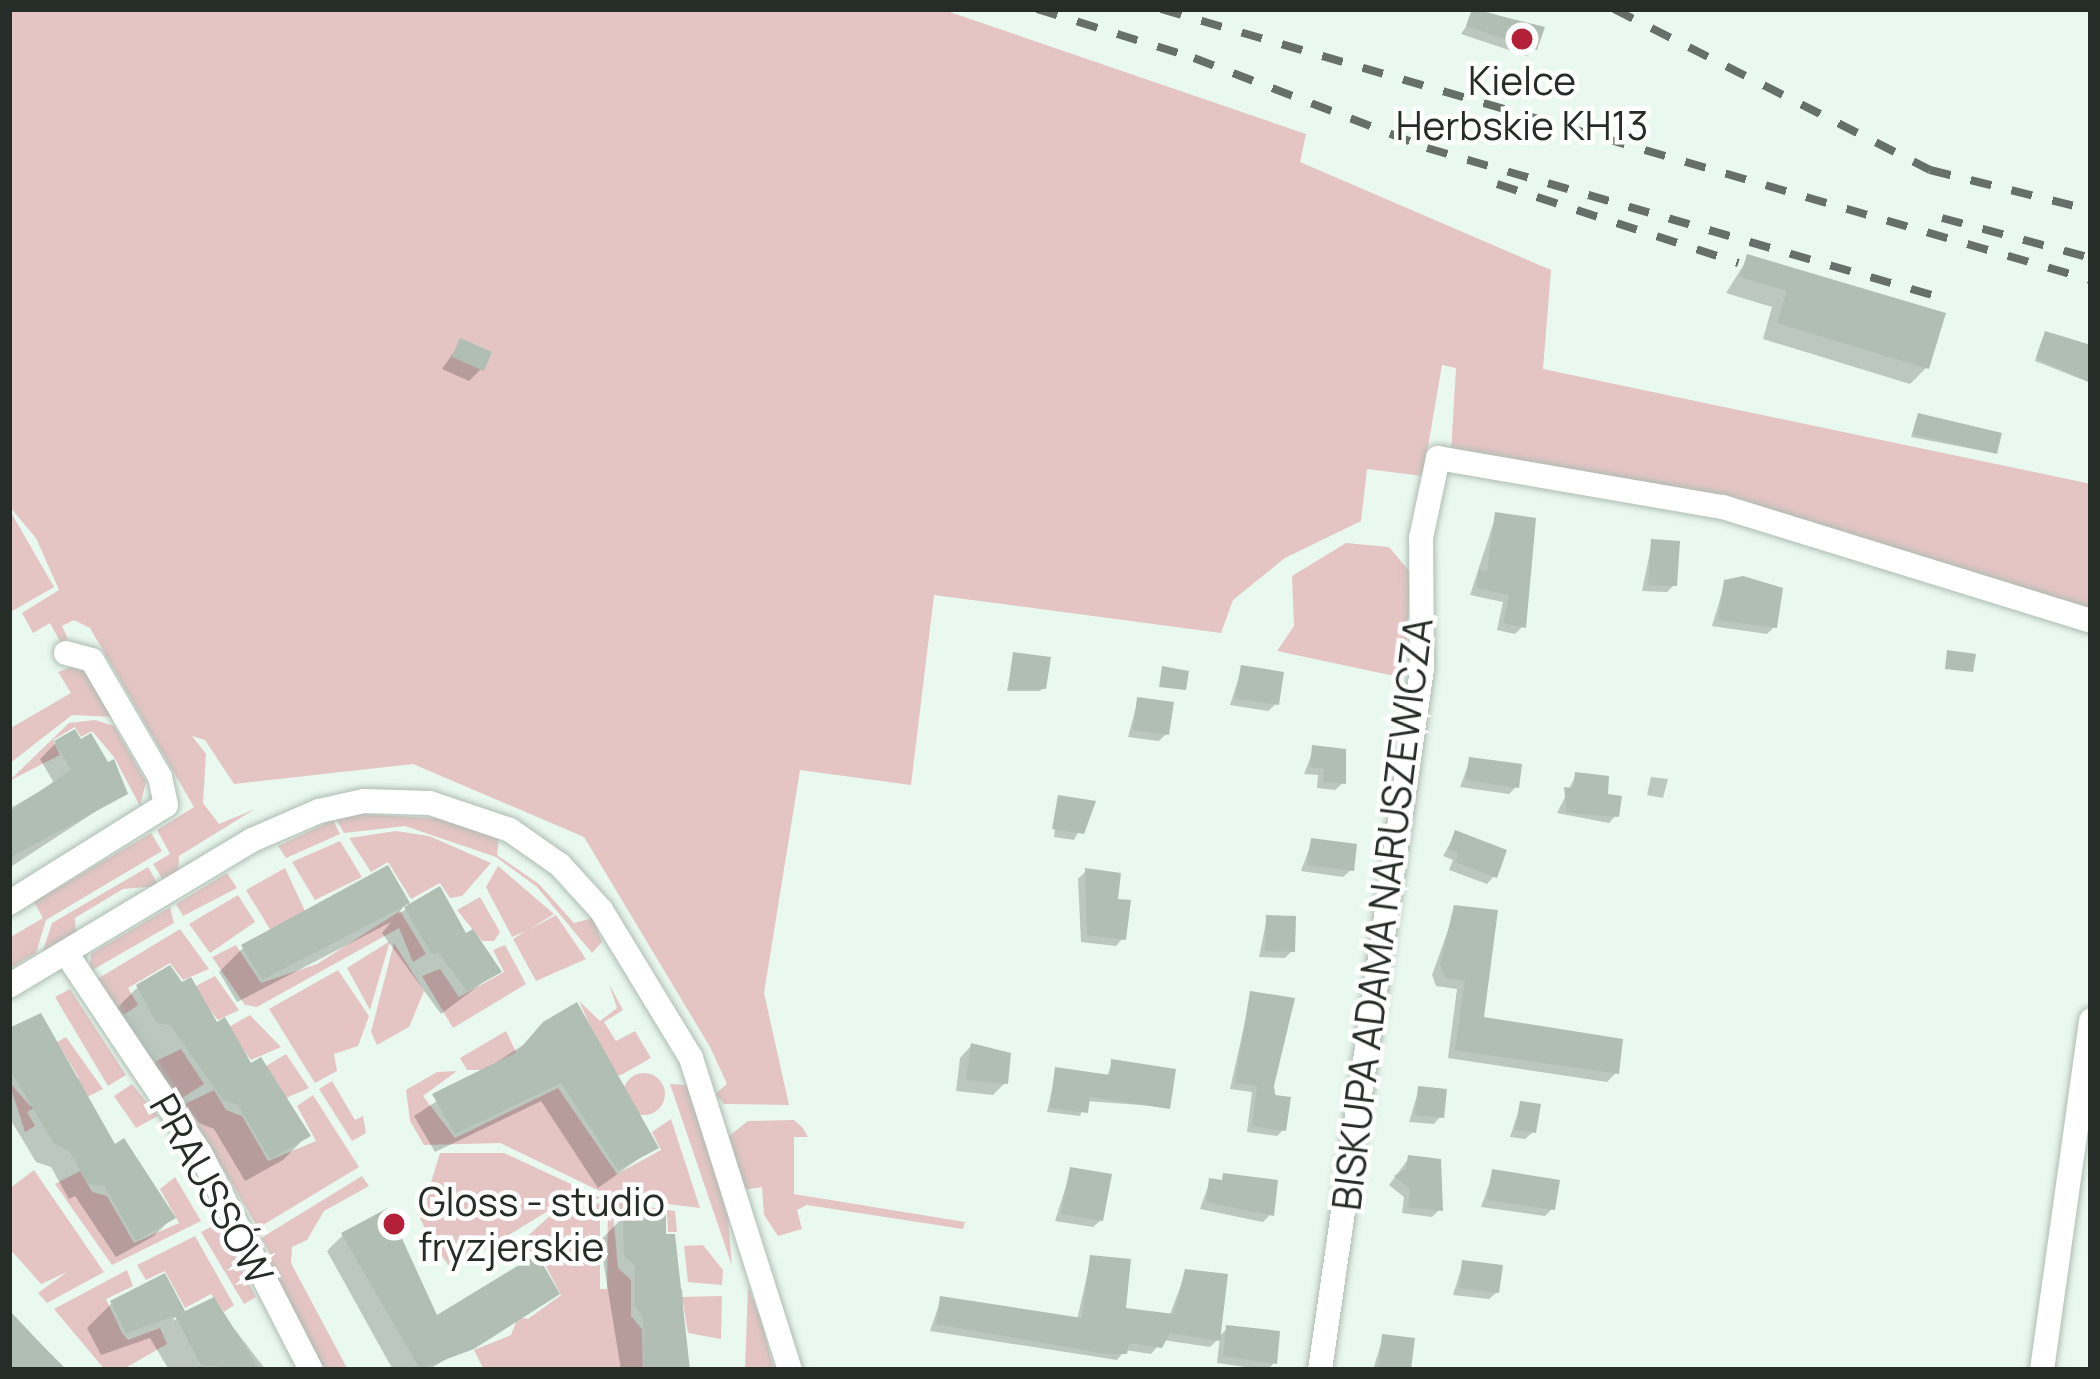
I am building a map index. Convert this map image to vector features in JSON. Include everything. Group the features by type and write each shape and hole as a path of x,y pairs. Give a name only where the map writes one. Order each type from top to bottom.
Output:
{"street":[{"name":"BISKUPA ADAMA NARUSZEWICZA","path":"1320,1370 1422,668 1421,538 1438,458 1723,507 2091,621"},
{"path":"9,903 153,819 167,799 92,660 66,653"},
{"path":"9,986 252,840 339,805 430,803 528,841 601,910 692,1058 790,1370"},
{"name":"PRAUSSÓW","path":"66,953 201,1154 311,1370"},
{"path":"2042,1370 2091,1021"}],"shaded area":[{"path":"9,9 941,9 1306,134 1300,162 1551,270 1543,369 2091,484 2091,610 1451,451 1456,368 1442,365 1423,476 1367,469 1361,521 1285,558 1233,600 1221,633 934,595 911,785 800,770 764,993 789,1105 724,1104 715,1094 727,1084 710,1047 584,837 413,764 234,784 205,740 192,736 206,754 203,803 219,824 255,809 179,856 178,875 165,883 153,864 170,854 157,830 194,807 90,628 74,620 62,626 68,639 61,643 50,623 33,633 22,613 59,590 36,538 9,506"},
{"path":"9,509 54,587 9,613"},
{"path":"1346,543 1389,547 1411,573 1404,678 1277,651 1294,626 1292,576"},
{"path":"74,666 85,671 114,717 72,715 9,764 9,729 71,693 58,672"},
{"path":"95,720 114,726 146,782 140,806 114,757 92,731 81,737 75,727 53,740 60,755 9,781 69,723"},
{"path":"359,814 449,819 499,838 497,855 539,884 574,923 593,918 602,942 592,953 537,887 496,857 405,826 344,833 336,819"},
{"path":"333,820 340,834 286,858 278,846"},
{"path":"396,831 429,836 491,863 462,896 450,898 440,883 411,899 388,862 371,872 349,838"},
{"path":"151,833 162,851 46,920 36,953 9,969 9,938 43,918 34,902"},
{"path":"340,841 362,877 315,900 292,862"},
{"path":"498,866 554,914 527,931 556,915 586,959 536,981 513,939 526,931 512,937 486,887"},
{"path":"148,867 159,886 123,889 75,918 76,934 41,957 52,923"},
{"path":"285,868 305,911 271,931 246,890"},
{"path":"227,873 237,888 183,916 176,904"},
{"path":"238,895 255,922 210,953 189,924"},
{"path":"480,897 500,932 494,941 482,941 457,910"},
{"path":"170,907 174,923 89,972 91,954"},
{"path":"400,911 426,954 413,962 399,928 257,1007 245,1005 212,957 236,945 261,983 317,964"},
{"path":"180,929 209,969 183,980 170,963 128,988 138,1005 119,1018 94,981"},
{"path":"390,941 370,1010 347,968"},
{"path":"394,943 424,991 409,1027 377,1045 371,1032"},
{"path":"505,945 526,984 453,1028 422,976 440,969 459,997 504,972 493,950"},
{"path":"338,970 369,1016 358,1046 334,1054 337,1071 315,1083 269,1009"},
{"path":"215,976 239,1010 218,1020 192,988"},
{"path":"609,984 623,1010 604,1022 616,1041 635,1031 651,1058 613,1076 579,1001 600,1021 617,1008"},
{"path":"70,989 126,1075 108,1086 55,997"},
{"path":"250,1015 281,1047 251,1060 227,1028"},
{"path":"506,1031 518,1056 493,1070 467,1070 460,1058"},
{"path":"66,1037 103,1089 79,1101 70,1087 27,1112 35,1126 25,1132 9,1082 30,1106 79,1078 57,1042"},
{"path":"181,1049 204,1084 176,1102 150,1064"},
{"path":"286,1054 309,1088 286,1098 266,1066"},
{"path":"457,1071 423,1096 455,1138 558,1088 617,1174 661,1150 652,1132 671,1119 700,1208 612,1197 500,1143 424,1145 410,1121 406,1090 437,1072"},
{"path":"644,1073 659,1079 665,1094 659,1109 644,1115 629,1109 623,1094 629,1079"},
{"path":"332,1081 355,1120 363,1116 366,1133 352,1141 319,1089"},
{"path":"132,1084 158,1116 136,1128 114,1096"},
{"path":"670,1084 687,1085 695,1105 728,1218 732,1266"},
{"path":"214,1090 226,1110 242,1116 268,1161 316,1141 297,1106 313,1095 359,1167 258,1228 185,1104"},
{"path":"794,1120 803,1128 808,1137 794,1137 794,1194 965,1222 963,1229 807,1205 797,1210 802,1229 778,1236 764,1215 762,1187 743,1190 729,1136 748,1121"},
{"path":"440,1153 504,1153 601,1198 548,1211 452,1270 434,1245 443,1234 430,1239 420,1218"},
{"path":"34,1170 104,1272 47,1303 38,1293 67,1272 41,1284 9,1248 9,1189"},
{"path":"80,1171 92,1192 107,1196 134,1243 179,1223 160,1189 175,1177 201,1221 112,1265 55,1184"},
{"path":"362,1176 369,1186 324,1211 307,1240 292,1247 291,1263 348,1370 315,1370 265,1275 272,1257 261,1238"},
{"path":"608,1201 675,1211 677,1232 668,1232 667,1212 613,1213 618,1268 631,1280 631,1316 642,1329 643,1370 484,1370 474,1350 511,1335 518,1317 528,1319 561,1295 539,1253 521,1262 513,1249 553,1213 600,1203 600,1289 607,1289"},
{"path":"217,1224 256,1297 244,1304 201,1232"},
{"path":"195,1236 234,1305 224,1312 211,1294 185,1308 165,1271 146,1280 137,1265"},
{"path":"703,1245 723,1270 722,1285 688,1282 684,1246"},
{"path":"127,1270 133,1286 106,1299 122,1333 128,1340 160,1328 167,1344 122,1370 105,1370 54,1309"},
{"path":"748,1287 760,1317 774,1370 745,1370"},
{"path":"722,1296 721,1339 688,1333 682,1297"}],"building":[{"name":"Kielce Herbskie KH13","path":"1472,9 1545,27 1537,50 1466,26"},
{"path":"1747,254 1946,313 1929,369 1777,323 1787,291 1740,277"},
{"path":"2045,331 2091,345 2091,383 2036,358"},
{"path":"460,338 492,352 484,371 452,357"},
{"path":"1918,413 2002,433 1997,454 1912,434"},
{"path":"1495,512 1536,518 1526,628 1503,623 1509,595 1476,588 1479,570 1487,571"},
{"path":"1651,539 1680,541 1677,586 1648,585"},
{"path":"1743,576 1783,588 1777,628 1718,620 1724,580"},
{"path":"1947,650 1976,654 1973,672 1945,669"},
{"path":"1013,652 1051,657 1046,689 1008,689"},
{"path":"1241,665 1284,672 1279,705 1235,698"},
{"path":"1162,666 1189,671 1186,690 1159,687"},
{"path":"1137,697 1174,702 1169,735 1133,730"},
{"path":"75,729 81,739 91,733 108,762 114,759 128,794 9,858 9,812 71,770 54,741"},
{"path":"1312,745 1346,749 1346,784 1323,782 1324,769 1310,767"},
{"path":"1469,757 1522,764 1519,788 1466,780"},
{"path":"1575,772 1609,776 1608,794 1622,796 1619,817 1567,813 1564,787 1573,788"},
{"path":"1058,795 1096,801 1084,834 1052,829"},
{"path":"1455,830 1507,850 1497,878 1455,862 1459,853 1448,849"},
{"path":"1311,838 1357,844 1354,871 1307,865"},
{"path":"388,865 410,903 262,980 241,945"},
{"path":"1085,868 1121,873 1118,899 1131,900 1126,940 1087,935"},
{"path":"440,886 466,933 473,929 502,972 467,991 438,952 432,955 404,907"},
{"path":"1454,905 1498,910 1484,1017 1623,1039 1619,1074 1455,1050 1465,980 1445,978 1440,965"},
{"path":"1266,915 1296,916 1295,952 1265,951"},
{"path":"170,965 182,982 191,977 217,1022 225,1017 251,1063 261,1057 311,1136 270,1159 238,1105 223,1100 171,1026 156,1022 136,985"},
{"path":"1250,991 1295,998 1274,1086 1275,1095 1291,1097 1286,1131 1252,1126 1257,1086 1235,1083"},
{"path":"577,1002 659,1148 618,1170 561,1083 455,1134 432,1094 517,1052 543,1022"},
{"path":"41,1013 115,1144 124,1138 176,1218 136,1241 104,1186 88,1184 69,1150 54,1144 9,1068 9,1028"},
{"path":"971,1043 1011,1053 1008,1084 966,1080"},
{"path":"1111,1059 1176,1069 1170,1109 1090,1097 1088,1113 1050,1108 1055,1067 1110,1075"},
{"path":"1418,1086 1447,1089 1444,1118 1415,1115"},
{"path":"1520,1101 1541,1104 1536,1133 1515,1130"},
{"path":"1408,1155 1441,1159 1443,1211 1408,1207 1410,1189 1394,1176 1406,1169"},
{"path":"1070,1167 1112,1174 1103,1221 1061,1214"},
{"path":"1492,1169 1560,1180 1555,1210 1487,1200"},
{"path":"1223,1173 1278,1180 1274,1216 1206,1202 1209,1178 1222,1180"},
{"path":"388,1208 437,1315 537,1254 560,1294 474,1349 420,1369 341,1233"},
{"path":"623,1213 666,1213 666,1234 675,1234 690,1370 644,1370 643,1317 635,1306 635,1266 624,1256"},
{"path":"1090,1255 1131,1259 1126,1308 1174,1314 1185,1269 1228,1274 1220,1341 1170,1333 1162,1348 1129,1343 1127,1354 1107,1354 936,1324 940,1296 1082,1318"},
{"path":"1462,1260 1503,1265 1499,1293 1459,1288"},
{"path":"165,1273 185,1311 126,1333 110,1301"},
{"path":"214,1297 260,1370 201,1365 175,1316"},
{"path":"9,1310 44,1347 67,1370 9,1370"},
{"path":"1226,1325 1280,1331 1277,1364 1223,1356"},
{"path":"1382,1334 1415,1338 1411,1370 1378,1370"}],"railway":[{"path":"1037,9 1194,58 1427,148 1939,297"},
{"path":"1161,9 2091,280"},
{"path":"1614,9 1930,170 2091,210"},
{"path":"1497,184 1738,263"},
{"path":"1942,218 2091,258"}],"place":[{"name":"Kielce Herbskie KH13","path":"1522,39"},
{"name":"Gloss - studio fryzjerskie","path":"394,1224"}]}
